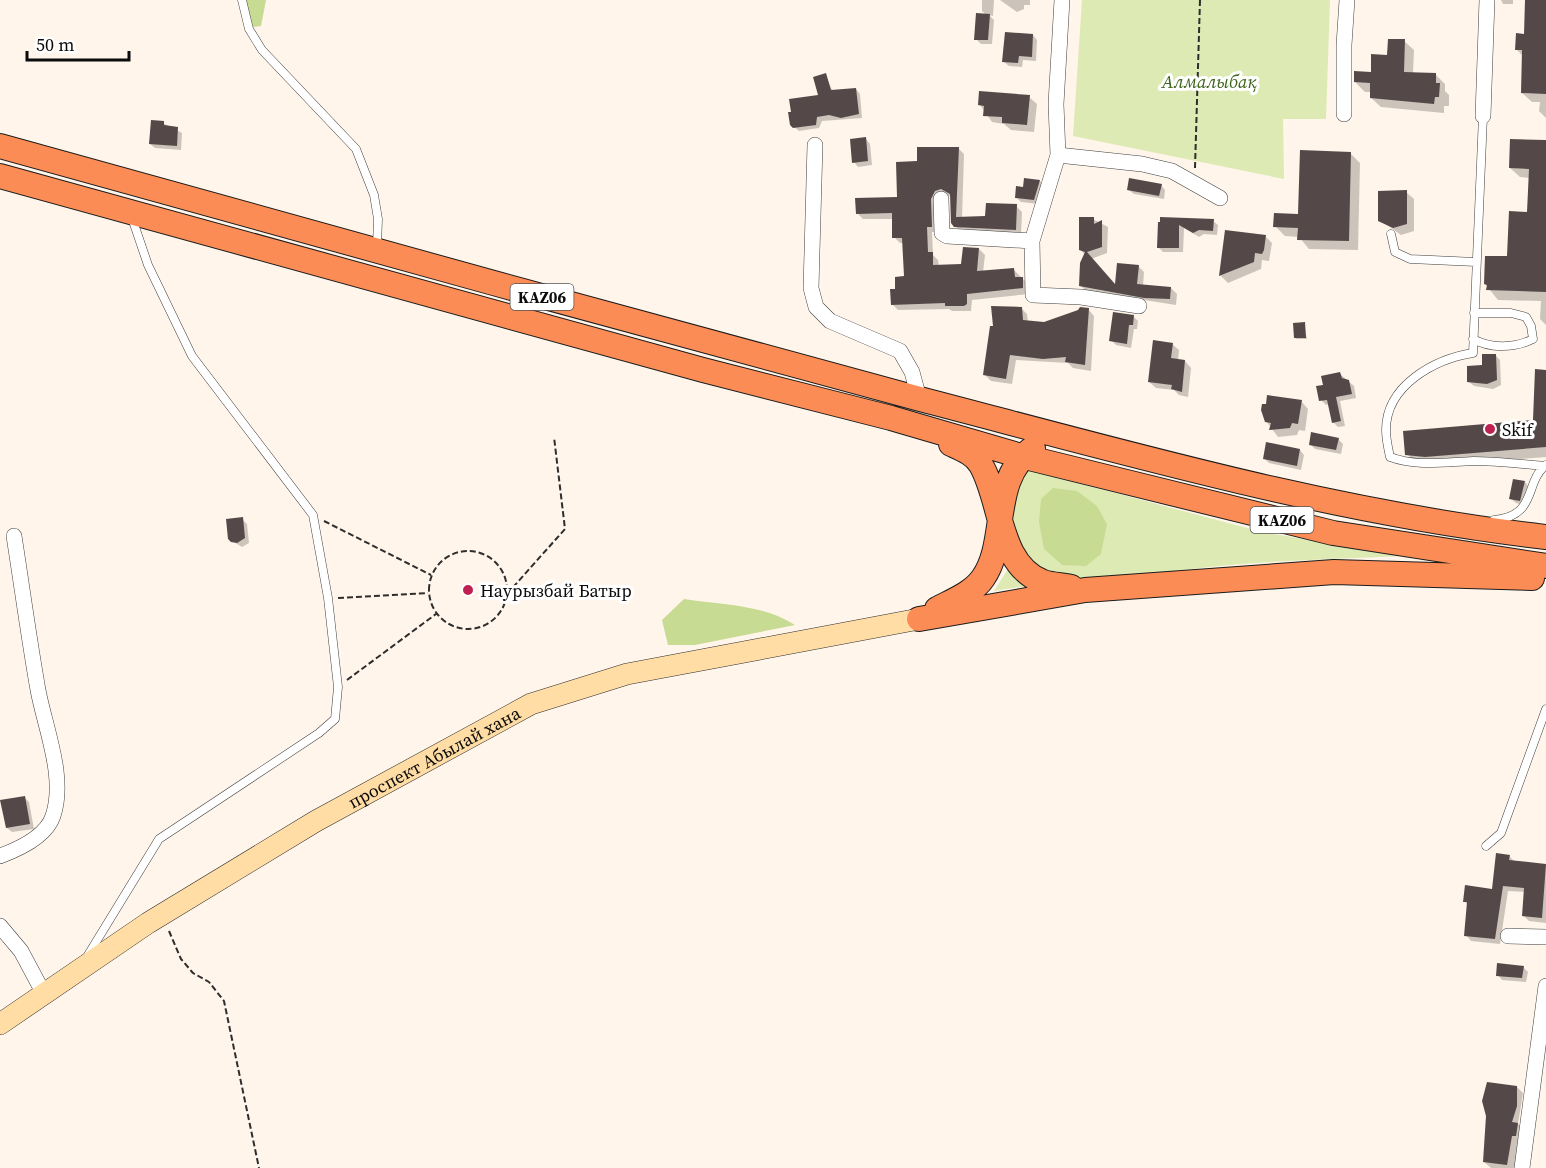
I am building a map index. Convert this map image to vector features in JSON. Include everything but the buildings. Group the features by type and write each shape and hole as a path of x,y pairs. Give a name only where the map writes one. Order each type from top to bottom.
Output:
{"highway":[{"name":"KАZ06","path":"0,146 376,251 1085,442 1340,505 1476,528 1546,537"},
{"name":"KАZ06","path":"0,176 703,370 891,418 1021,456 1333,533 1487,559 1546,566"},
{"path":"891,418 902,425 965,450 980,463 1010,550 1023,568 1042,581 1085,590"},
{"path":"919,619 972,590 983,578 992,556 999,515 1009,479 1021,456 1037,444 1059,441 1085,442"},
{"path":"919,619 1085,590 1334,572 1546,579"}],"main road":[{"name":"проспект Абылай хана","path":"0,1024 159,917 316,821 531,704 627,674 919,619"}],"street":[{"path":"1062,0 1056,104 1058,155 1032,241 1033,295 1081,297 1139,306"},
{"path":"1344,114 1344,45 1347,0"},
{"path":"1483,116 1487,0"},
{"path":"815,145 811,288 816,307 830,321 900,351 912,372 919,398"},
{"path":"1058,155 1142,164 1172,171 1220,198"},
{"path":"941,199 942,233 947,236 1032,241"},
{"path":"0,856 19,849 42,832 53,816 57,785 39,693 15,536"},
{"path":"0,926 21,951 44,994"},
{"path":"1508,936 1546,938"},
{"path":"1522,1168 1541,1053 1546,986"}],"lane":[{"path":"242,0 249,29 262,50 356,149 374,195 378,219 376,251"},
{"path":"1473,353 1483,116"},
{"path":"78,972 159,839 319,733 335,719 338,687 328,598 313,515 192,356 148,265 130,212"},
{"path":"1391,234 1395,252 1410,259 1476,262"},
{"path":"1473,339 1483,345 1500,346 1523,344 1533,339 1531,326 1526,317 1511,313 1474,313"},
{"path":"1476,528 1514,514 1529,501 1542,479 1545,465 1475,461 1404,462 1390,458 1386,428 1392,407 1409,381 1422,370 1500,346"},
{"path":"1486,846 1501,833 1506,822 1546,709"}],"path":[{"path":"1195,184 1200,0"},
{"path":"507,594 502,571 495,562 474,551 451,554 441,561 431,575 428,592 436,614 456,628 479,628 498,615 507,594 565,529 554,437"},
{"path":"313,515 431,575"},
{"path":"328,598 428,592"},
{"path":"338,687 436,614"},
{"path":"159,917 173,937 181,959 193,973 208,982 224,1001 259,1168"}],"green space":[{"path":"246,0 266,0 261,26 253,27"},
{"name":"Алмалыбақ","path":"1082,0 1330,0 1326,119 1283,119 1284,179 1073,136"},
{"path":"1029,470 1262,532 1403,556 1243,564 1116,578 1061,576 1045,569 1032,559 1022,546 1016,532 1013,516 1015,500 1020,484"},
{"path":"1053,488 1077,491 1097,506 1107,524 1101,554 1086,566 1062,565 1044,549 1039,522 1041,499"},
{"path":"1008,569 1027,586 994,591"},
{"path":"684,599 755,609 795,625 695,645 668,645 662,620"}],"place":[{"name":"Skif","path":"1490,429"},
{"name":"Наурызбай Батыр","path":"468,590"}]}
